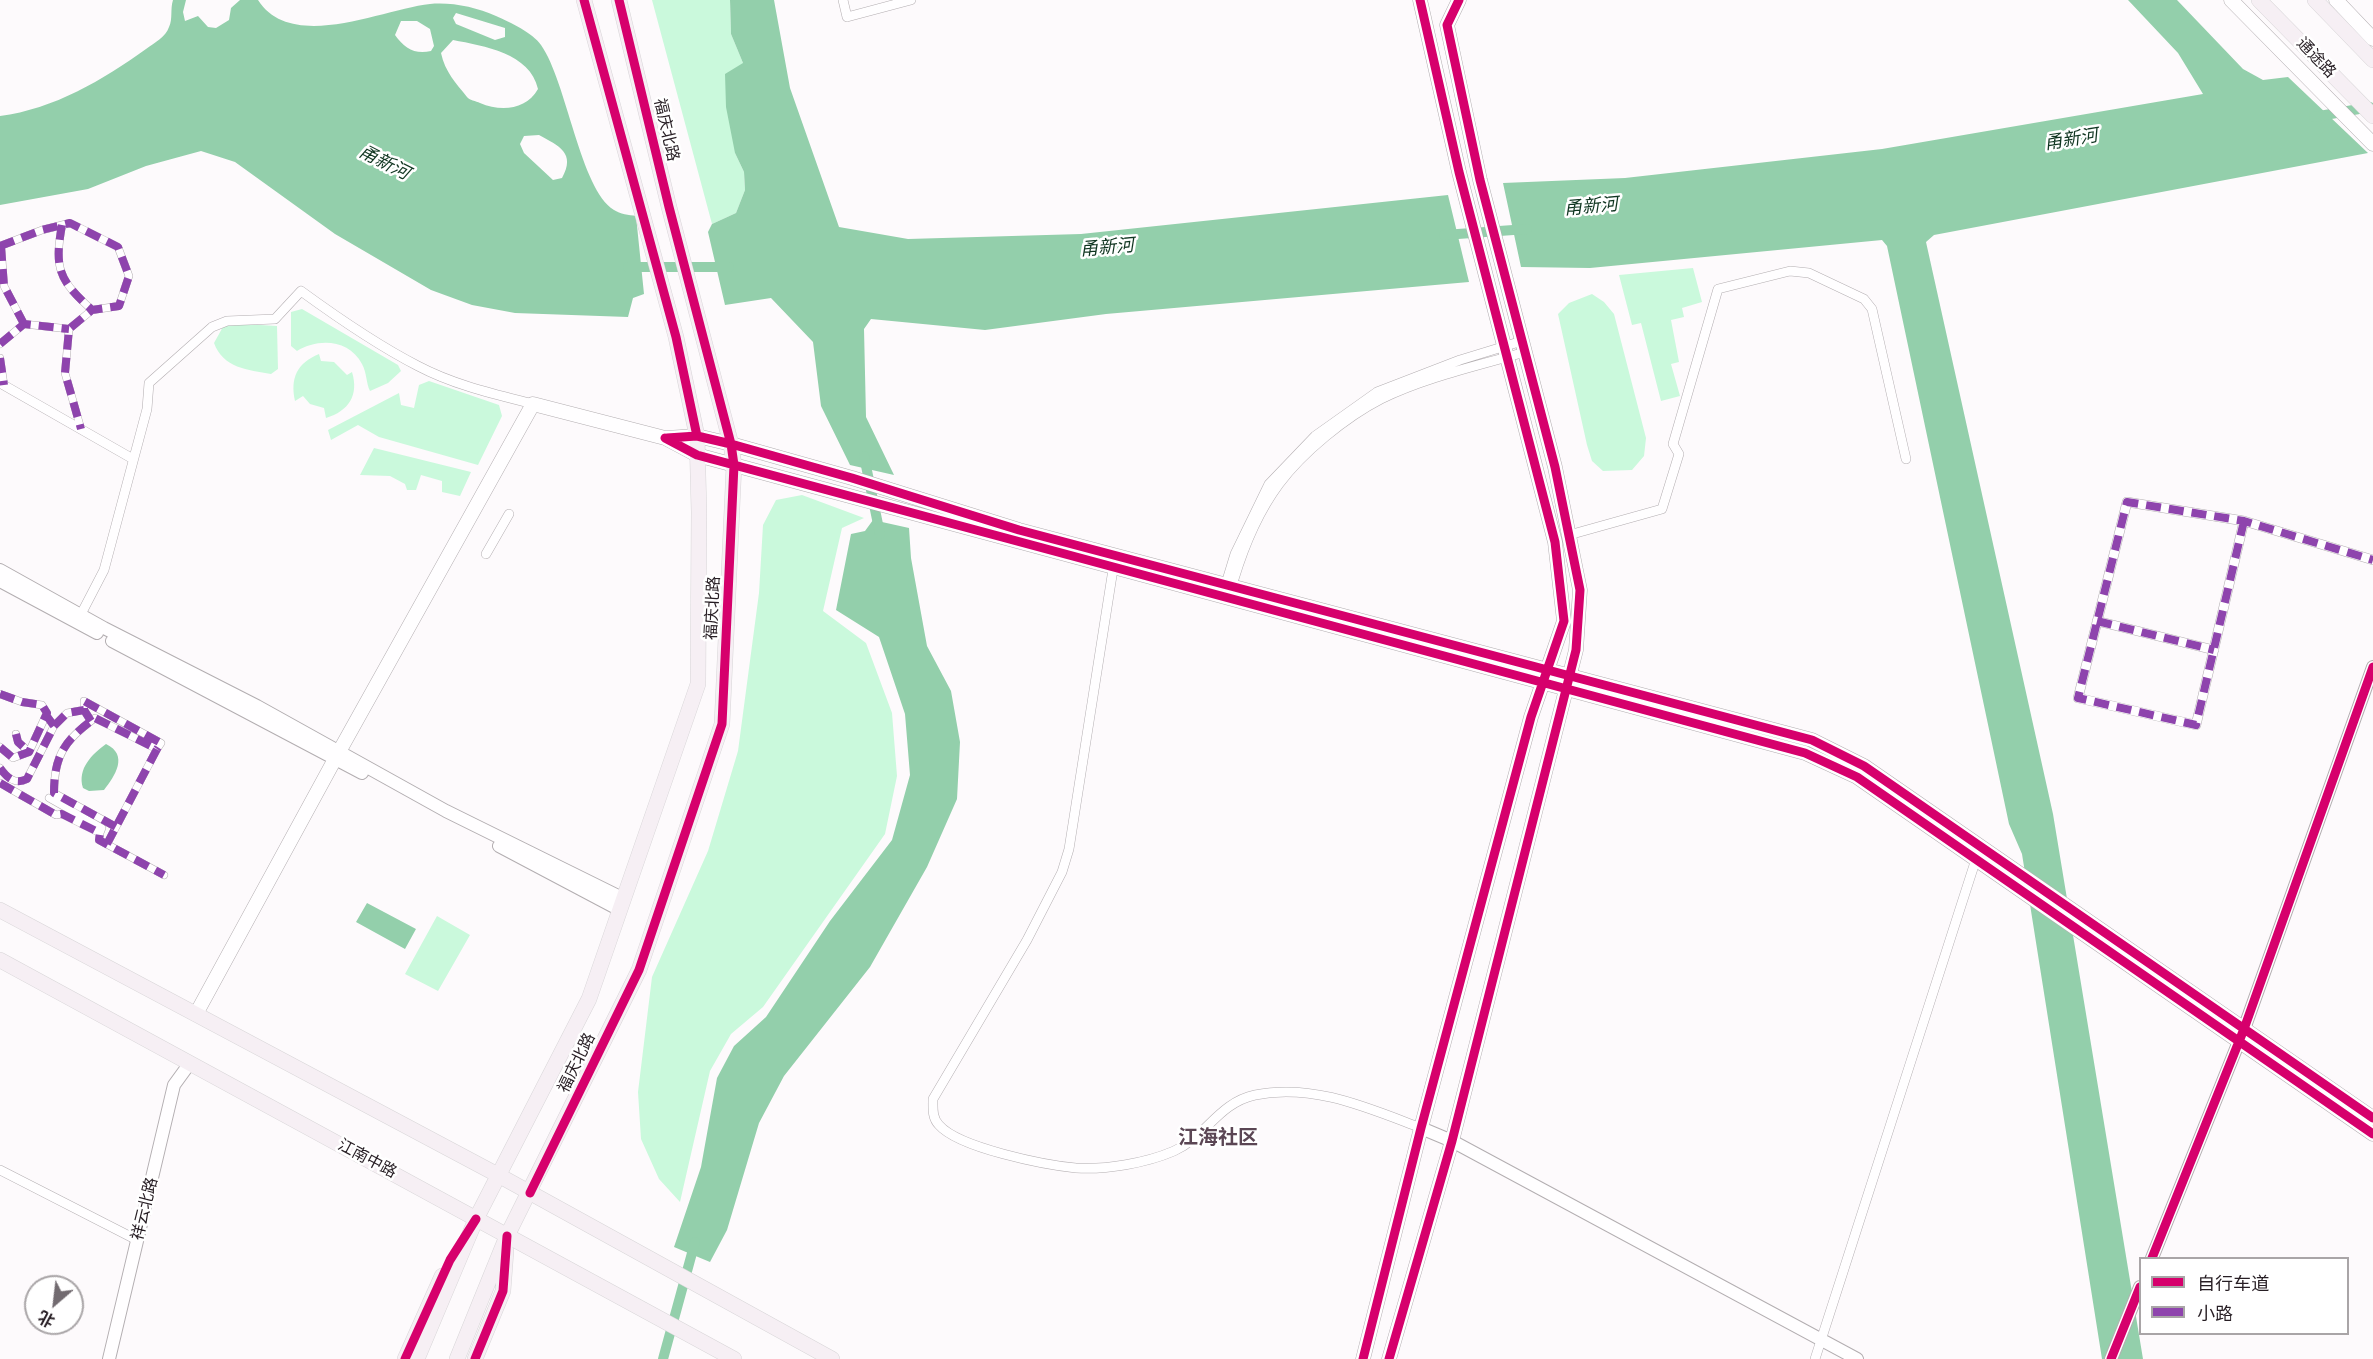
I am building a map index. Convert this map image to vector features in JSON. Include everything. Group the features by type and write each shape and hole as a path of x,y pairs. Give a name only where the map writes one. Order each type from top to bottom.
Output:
{"main road":[{"name":"福庆北路","path":"417,1359 476,1219 590,999 698,684 697,436 676,337 584,0"},
{"name":"福庆北路","path":"457,1359 507,1236 531,1193 639,970 722,724 734,465 731,444 700,330 619,0"},
{"path":"1389,1359 1452,1141 1576,650 1580,590 1523,346 1480,180 1447,25 1459,0"},
{"path":"2231,0 2373,144"},
{"name":"通途路","path":"2259,0 2373,116"},
{"path":"2315,0 2373,60"},
{"path":"2336,0 2373,39"},
{"path":"1363,1359 1421,1128 1545,676 1564,621 1555,542 1461,181 1421,1"},
{"path":"196,1014 337,755 533,404 664,438 697,455 897,509 1115,561 1545,676 1805,753 1857,777 1978,853 2242,1035 2373,1118"},
{"path":"664,438 697,436 731,444 852,478 1115,561"},
{"path":"0,910 498,1175 832,1359"},
{"name":"江南中路","path":"0,960 734,1359"},
{"path":"2242,1035 2373,1134"},
{"path":"405,1359 450,1260 476,1219"},
{"path":"475,1359 503,1291 507,1236"}],"street":[{"path":"843,0 847,17 911,0"},
{"path":"24,324 4,286 1,246 70,223 118,248 129,276 119,306 92,310 69,329 65,373 81,429"},
{"path":"62,225 57,255 68,288 92,310"},
{"path":"1569,535 1662,509 1679,454 1673,444 1718,289 1790,271 1818,277 1864,299 1872,309 1906,459"},
{"path":"79,619 104,570 147,409 149,383 212,327 227,321 276,319 301,291 348,325 419,367 464,385 533,404"},
{"path":"0,344 24,324 69,329"},
{"path":"1227,591 1244,546 1279,484 1326,436 1381,400 1523,346"},
{"path":"0,358 2,384 134,459"},
{"path":"2244,521 2196,725 2078,698 2127,502 2244,521 2373,560"},
{"path":"486,554 509,514"},
{"path":"1115,561 1067,857 1050,898 933,1099 933,1113 938,1125 952,1134 988,1149 1031,1161 1077,1168 1107,1167 1173,1151 1191,1142 1227,1105 1254,1095 1318,1094 1340,1098 1452,1141 1857,1359"},
{"path":"1,580 622,905"},
{"path":"2097,621 2214,650"},
{"path":"2152,1257 2242,1035 2373,668"},
{"path":"2,697 42,705 54,726"},
{"path":"91,721 84,710 84,700 161,743 106,844"},
{"path":"0,768 12,780 21,782 27,779 54,726 67,713 84,710"},
{"path":"0,747 13,758 29,752 46,715"},
{"path":"116,827 54,793 59,754 65,744 95,718 157,749"},
{"path":"16,734 18,742 29,752"},
{"path":"0,783 56,815 62,814 100,833"},
{"path":"49,798 102,828 99,840 164,875"},
{"path":"1815,1359 1978,853"},
{"name":"祥云北路","path":"109,1359 174,1085 190,1063"},
{"path":"0,1170 137,1240"},
{"path":"2112,1359 2139,1290"}],"shaded area":[{"path":"652,0 730,0 731,34 743,63 735,153 744,172 745,190 736,213 712,224"},
{"path":"1693,268 1702,302 1682,308 1684,317 1671,320 1679,362 1671,364 1680,396 1661,401 1641,323 1632,325 1619,275"},
{"path":"1592,294 1604,302 1614,314 1646,438 1644,456 1632,470 1603,471 1592,461 1587,445 1558,314 1569,303"},
{"path":"302,309 398,365 401,371 388,383 370,391 362,364 356,356 341,345 314,344 297,351 291,346 291,312"},
{"path":"224,325 277,326 278,369 271,374 230,363 218,351 214,343"},
{"path":"319,354 321,361 334,362 347,375 352,372 354,380 353,395 350,401 341,411 326,418 324,408 310,404 303,396 295,401 294,393 295,378 300,367"},
{"path":"429,381 499,405 502,416 478,465 379,437 358,425 331,440 328,430 399,393 401,405 414,408 419,385"},
{"path":"374,448 471,472 460,496 442,492 442,481 421,475 416,490 407,490 405,484 390,476 360,475"},
{"path":"802,495 864,518 842,528 823,611 866,643 892,713 897,776 885,834 763,1007 731,1034 710,1071 680,1202 659,1179 641,1139 638,1092 652,977 708,851 738,751 759,593 763,525 776,500"},
{"path":"437,916 470,935 438,991 405,974"}],"water":[{"path":"173,0 186,0 183,12 185,21 198,16 208,27 216,28 229,20 231,8 240,0 258,0 273,16 293,24 315,26 339,24 411,7 438,4 480,10 521,28 541,45 550,62 583,158 602,198 614,210 636,216 644,294 633,298 628,317 515,313 472,305 431,290 335,234 235,162 201,151 146,166 88,189 0,205 0,116 59,100 95,82 130,60 165,34 170,24","holes":["456,13 505,28 505,37 495,40 456,24 453,18","401,21 417,21 430,29 434,46 431,51 415,51 402,44 395,35","453,40 504,53 526,67 538,89 527,101 512,107 496,108 469,99 451,77 441,53","539,135 563,151 567,162 562,178 553,180 524,153 520,144 524,136"]},
{"path":"730,0 774,0 790,88 839,227 908,239 1081,234 1448,195 1469,282 1106,314 985,330 871,319 864,329 866,417 894,475 850,465 821,406 813,342 771,298 725,305 708,232 712,224 736,213 745,190 744,172 735,153 726,107 725,74 743,63 731,34"},
{"path":"2128,0 2177,0 2243,69 2263,80 2288,77 2368,153 1934,235 1926,242 2053,814 2143,1359 2102,1359 2022,854 2009,824 1887,246 1882,240 1590,268 1521,267 1503,183 1625,178 1882,149 2203,94 2178,53"},
{"path":"873,520 909,528 911,558 927,646 951,691 960,742 957,799 927,867 870,967 784,1076 759,1123 727,1230 710,1262 674,1247 701,1167 717,1078 734,1046 766,1017 830,921 892,840 910,775 905,714 879,637 836,610 851,534 865,531"},
{"path":"106,744 117,754 116,772 104,790 89,791 83,788 84,768 91,757"},
{"path":"367,903 416,929 405,949 356,922"}],"waterway":[{"name":"甬新河","path":"2314,117 2370,107"},
{"name":"甬新河","path":"1444,235 1527,229"},
{"name":"甬新河","path":"628,267 729,267"},
{"path":"864,456 880,534"},
{"path":"663,1359 695,1242"}],"marked path":[{"path":"0,246 42,230 70,223 118,247 129,276 119,306 92,310 69,329 65,373 81,429"},
{"path":"62,225 59,253 62,273 72,290 92,310"},
{"path":"1,246 4,286 24,324"},
{"path":"0,344 24,324 69,329"},
{"path":"0,358 4,385"},
{"path":"2244,521 2196,725 2078,698 2127,502 2244,521 2373,560"},
{"path":"2097,621 2214,650"},
{"path":"0,694 22,702 42,705 47,713 29,752 13,758 0,747"},
{"path":"91,721 84,710 84,701 161,743 157,749"},
{"path":"54,726 67,713 84,710"},
{"path":"0,768 12,780 27,779 54,726 46,715"},
{"path":"107,844 157,749 95,718 76,734 63,750 56,768 54,793 116,827"},
{"path":"16,734 18,742 29,752"},
{"path":"0,783 56,815 62,814 100,833 99,840 164,875"}],"cycle path":[{"path":"584,0 676,337 697,436"},
{"path":"530,1193 639,970 722,724 734,465 731,444 669,207 619,0"},
{"path":"1363,1359 1421,1128 1531,717 1564,621 1555,542 1459,172 1420,0"},
{"path":"1389,1359 1452,1141 1576,650 1580,590 1555,467 1480,180 1447,25 1459,0"},
{"path":"667,438 697,436 731,444 852,478 1019,530 1812,740 1864,766 2373,1118"},
{"path":"665,438 697,455 1805,753 1857,777 2373,1134"},
{"path":"2152,1257 2244,1029 2373,667"},
{"path":"405,1359 450,1260 476,1219"},
{"path":"475,1359 503,1291 507,1236"},
{"path":"2111,1359 2139,1289"}],"district":[{"name":"江海社区","path":"1218,1138"}]}
